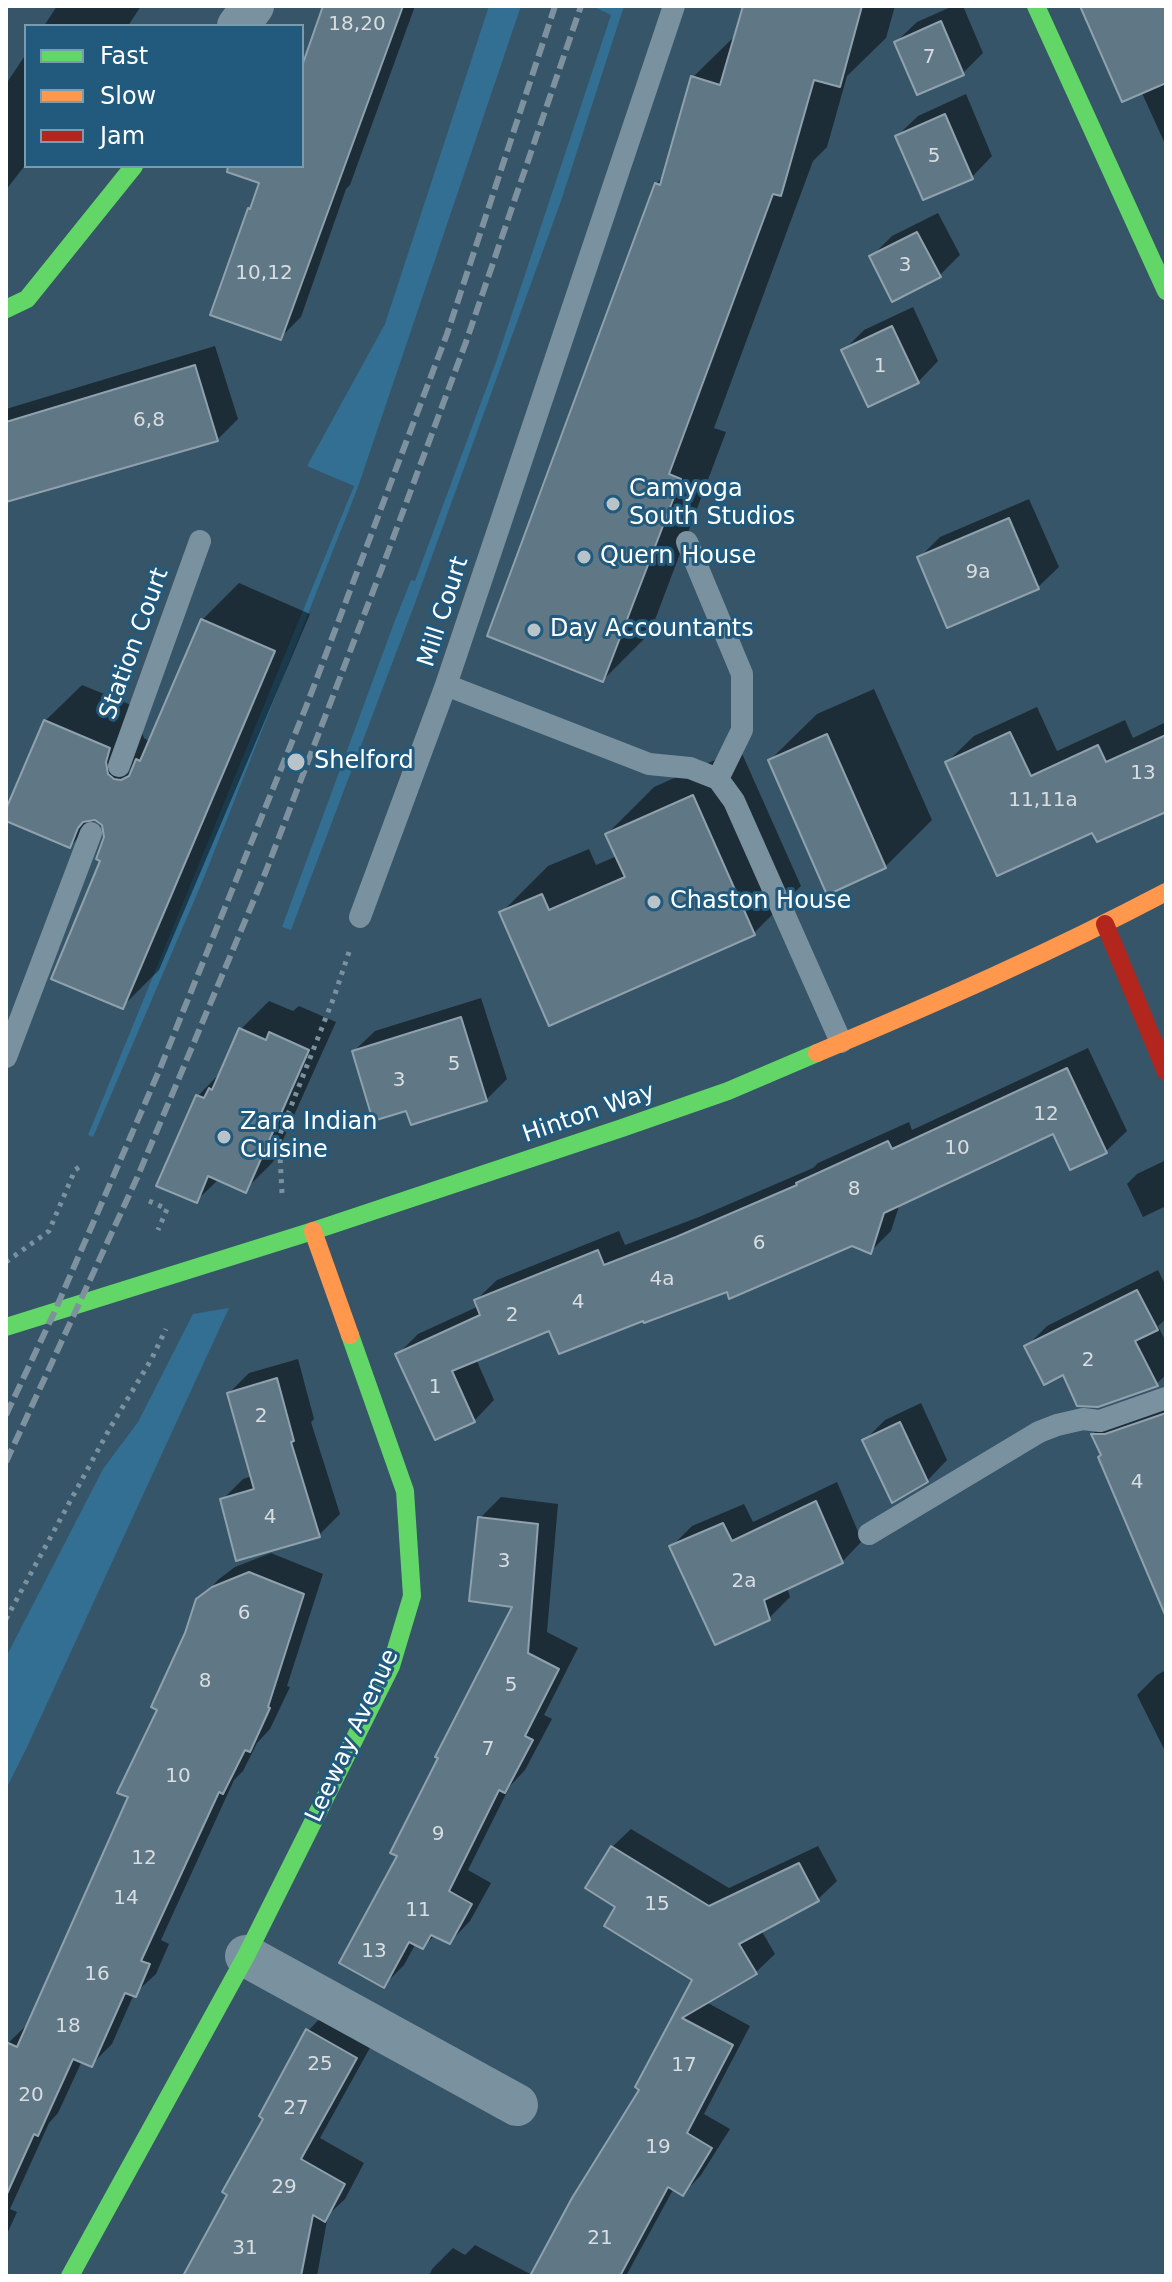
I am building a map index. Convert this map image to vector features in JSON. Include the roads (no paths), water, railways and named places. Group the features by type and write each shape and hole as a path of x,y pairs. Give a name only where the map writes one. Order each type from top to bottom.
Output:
{"street":[{"path":"240,24 253,6"},
{"path":"1036,6 1166,291"},
{"path":"6,309 27,299 132,168"},
{"name":"Hinton Way","path":"6,1327 313,1231 728,1091 982,983 1166,892"},
{"path":"1105,924 1166,1072"},
{"name":"Leeway Avenue","path":"70,2276 246,1956 391,1666 412,1596 405,1491 313,1231"},
{"path":"246,1956 516,2105"}],"lane":[{"name":"Mill Court","path":"674,6 446,685 649,764 690,768 718,779"},
{"name":"Station Court","path":"119,766 200,541"},
{"path":"687,542 742,674 742,730 718,779 734,801 841,1042"},
{"path":"360,917 446,685"},
{"path":"6,1057 91,833"},
{"path":"869,1534 1039,1432 1083,1419 1100,1421 1166,1398"}],"railway":[{"path":"6,1415 54,1313 159,1071 306,707 447,334 555,6"},
{"path":"6,1462 137,1178 266,871 466,342 581,6"}],"place":[{"name":"Camyoga South Studios","path":"613,504"},
{"name":"Quern House","path":"584,557"},
{"name":"Day Accountants","path":"534,630"},
{"name":"Shelford","path":"296,762"},
{"name":"Chaston House","path":"654,902"},
{"name":"Zara Indian Cuisine","path":"224,1137"}]}
